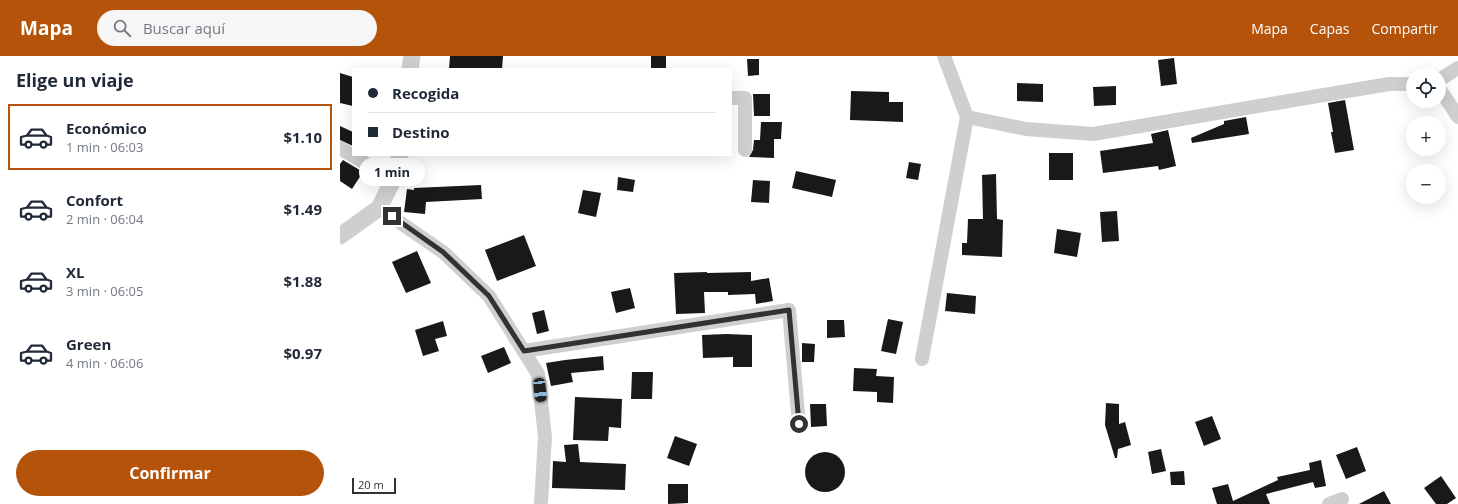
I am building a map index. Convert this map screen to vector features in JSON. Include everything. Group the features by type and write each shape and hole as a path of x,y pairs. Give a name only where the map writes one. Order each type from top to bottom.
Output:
{"street":[{"path":"410,68 412,56"},
{"path":"922,359 967,117 944,56"},
{"path":"1446,76 1458,68"},
{"path":"967,117 1026,129 1093,134 1389,84 1406,84"},
{"path":"732,98 746,98 746,150"},
{"path":"1446,99 1458,117"},
{"path":"340,148 352,155"},
{"path":"353,156 393,180"},
{"path":"340,236 379,208 393,180 400,156"},
{"path":"379,208 443,252 489,296 538,374 545,437 542,504"},
{"path":"524,351 789,310 799,424"},
{"path":"1329,504 1342,499"}],"building":[{"path":"450,56 503,56 502,68 449,68"},
{"path":"651,56 666,56 666,68 651,68"},
{"path":"1174,58 1177,84 1161,86 1158,60"},
{"path":"747,59 759,59 759,75 748,76"},
{"path":"340,73 352,77 352,106 340,103"},
{"path":"1017,83 1043,84 1043,102 1017,101"},
{"path":"1116,86 1116,105 1094,106 1093,87"},
{"path":"851,91 889,92 889,102 903,102 903,122 850,120"},
{"path":"753,94 770,94 770,116 754,116"},
{"path":"1345,100 1354,150 1335,153 1328,103"},
{"path":"1246,117 1249,134 1192,143 1191,138 1224,124 1224,121"},
{"path":"761,122 782,122 781,139 774,139 774,158 749,157 753,150 754,140 760,140"},
{"path":"340,126 352,132 352,146 340,140"},
{"path":"1168,130 1176,166 1159,170 1158,166 1103,173 1100,151 1153,143 1151,134"},
{"path":"1049,153 1073,153 1073,180 1049,180"},
{"path":"343,160 363,172 352,189 340,181 340,164"},
{"path":"909,162 921,164 918,180 906,178"},
{"path":"796,171 836,180 832,197 792,188"},
{"path":"996,174 997,219 1003,220 1002,257 962,255 962,243 967,243 968,219 983,219 982,175"},
{"path":"618,177 635,180 633,192 617,190"},
{"path":"753,180 770,181 769,203 751,202"},
{"path":"481,185 482,199 426,202 425,214 404,212 407,189 414,190 414,188"},
{"path":"583,190 601,193 596,217 578,213"},
{"path":"1117,211 1119,241 1102,242 1100,212"},
{"path":"1057,229 1081,233 1077,257 1054,253"},
{"path":"524,235 536,266 497,281 485,250"},
{"path":"417,251 431,283 406,293 392,262"},
{"path":"751,272 751,281 769,278 773,301 756,304 755,294 728,295 728,292 704,292 705,313 676,314 674,273"},
{"path":"630,288 635,308 616,313 611,292"},
{"path":"947,293 976,296 975,314 945,311"},
{"path":"544,310 549,331 537,334 532,313"},
{"path":"888,319 903,322 896,354 881,351"},
{"path":"827,320 844,320 845,337 827,338"},
{"path":"443,321 447,336 435,339 439,351 423,356 415,330"},
{"path":"702,335 752,335 752,367 733,367 733,357 703,358"},
{"path":"802,343 815,344 814,362 802,362"},
{"path":"504,347 511,363 488,373 481,356"},
{"path":"603,356 604,370 571,373 573,382 551,386 546,363"},
{"path":"854,368 877,369 876,376 894,377 893,403 877,402 877,392 853,391"},
{"path":"632,372 653,372 652,399 631,399"},
{"path":"575,397 622,399 621,428 609,427 608,441 573,440"},
{"path":"1106,403 1119,404 1119,424 1125,422 1131,445 1118,449 1117,458 1115,458 1105,425"},
{"path":"810,404 826,404 827,426 811,427"},
{"path":"1212,416 1221,439 1204,446 1195,422"},
{"path":"675,436 697,444 689,466 667,458"},
{"path":"578,444 580,462 626,464 625,490 552,488 553,461 566,462 564,445"},
{"path":"1357,447 1366,471 1346,479 1336,455"},
{"path":"1161,449 1166,471 1152,474 1148,452"},
{"path":"825,452 833,454 839,458 843,464 845,472 843,480 839,486 833,490 825,492 817,490 811,486 807,480 805,472 807,464 811,458 817,454"},
{"path":"1321,460 1326,486 1315,488 1313,482 1266,494 1270,504 1217,504 1212,488 1228,484 1233,501 1278,480 1277,477 1310,470 1309,463"},
{"path":"1184,471 1185,485 1171,485 1170,472"},
{"path":"1441,476 1456,498 1447,504 1436,504 1424,488"},
{"path":"668,484 688,484 688,503 668,504"},
{"path":"1384,491 1391,504 1359,504"}],"route":[{"path":"392,216 443,252 489,296 524,351 789,310 799,424"}]}
